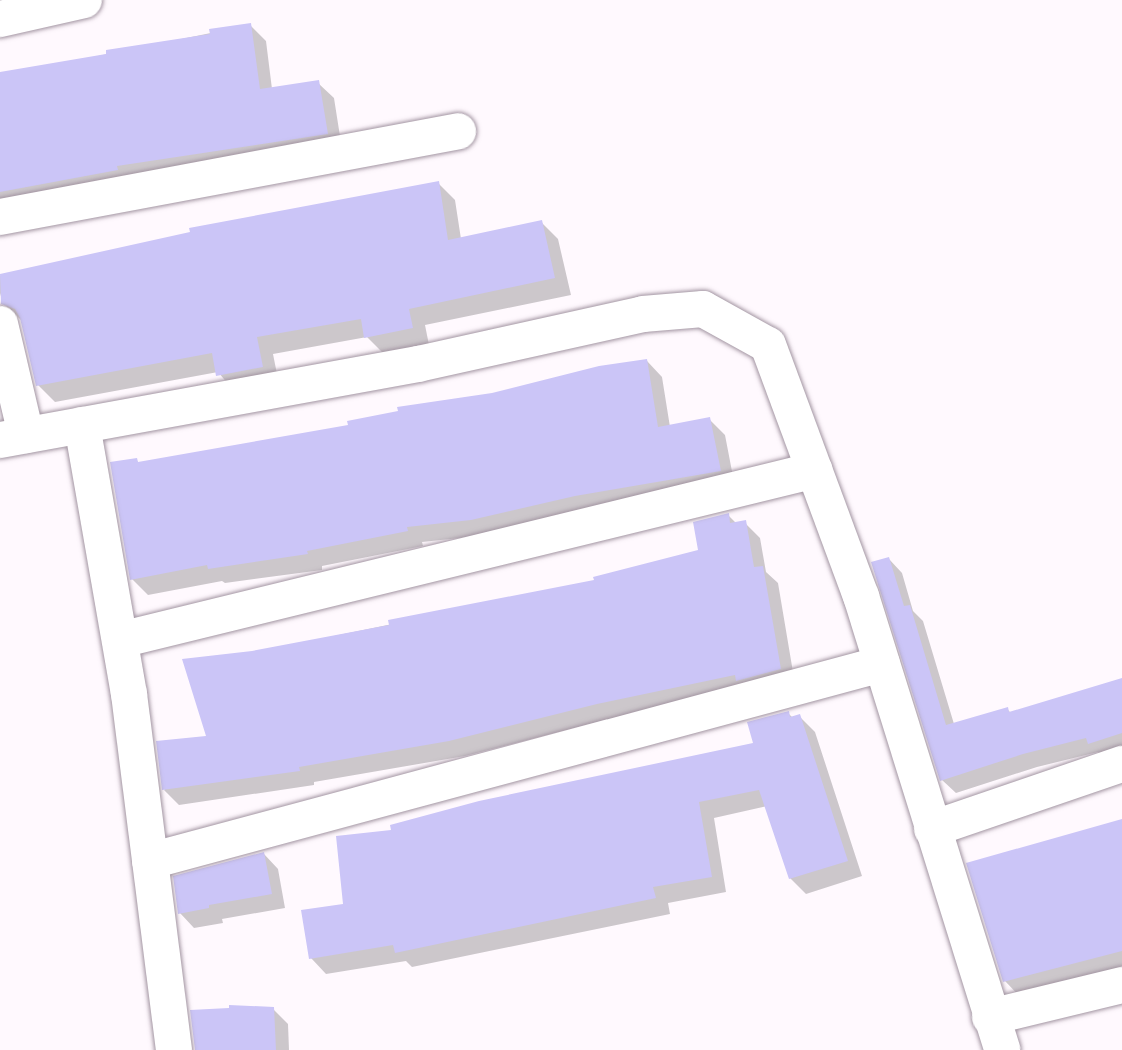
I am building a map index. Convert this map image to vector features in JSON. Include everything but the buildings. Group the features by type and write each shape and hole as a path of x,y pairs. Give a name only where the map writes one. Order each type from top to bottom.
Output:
{"street":[{"path":"0,19 84,0"},
{"path":"0,217 458,131"},
{"path":"0,324 13,437 418,364 643,314 703,309 768,345 882,664 996,1041 1122,985"},
{"path":"82,425 120,640 174,1050"},
{"path":"120,640 815,470"},
{"path":"150,861 882,664"},
{"path":"932,829 1122,764"}]}
